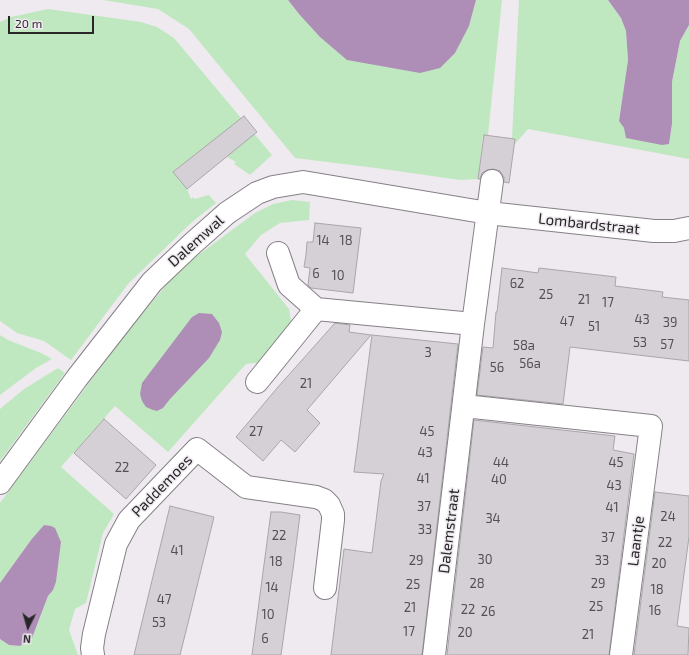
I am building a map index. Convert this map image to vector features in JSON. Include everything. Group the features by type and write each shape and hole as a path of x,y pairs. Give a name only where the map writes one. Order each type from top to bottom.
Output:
{"street":[{"name":"Dalemstraat","path":"434,655 473,324 492,181"},
{"name":"Dalemwal","path":"0,483 77,378 152,282 192,244 228,213 257,193 273,187 303,182 488,213"},
{"name":"Lombardstraat","path":"488,213 654,231 674,231 689,228"},
{"path":"278,253 289,286 316,308 473,324"},
{"path":"257,382 316,308"},
{"name":"Laantje","path":"464,406 651,426 621,655"},
{"name":"Paddemoes","path":"93,655 92,648 94,634 116,544 129,520 197,449 246,487 316,497 324,500 330,505 334,514 325,588"}],"green space":[{"path":"103,0 288,0 299,14 469,26 476,0 502,0 488,135 483,135 478,179 460,180 295,158 189,29 158,9"},
{"path":"519,0 608,0 621,18 626,31 628,60 619,121 624,128 662,145 669,143 672,124 672,82 680,41 689,25 689,159 528,129 514,145 515,139 512,138"},
{"path":"48,9 141,22 157,27 174,38 272,155 250,175 234,164 236,162 227,157 214,140 173,172 187,189 191,199 193,197 194,199 209,195 216,203 192,222 128,284 71,360 44,341 17,333 0,321 0,22 11,17"},
{"path":"292,200 310,202 309,220 280,223 261,235 245,254 289,309 292,326 263,362 246,364 168,452 115,406 61,467 114,514 103,533 86,603 75,609 69,630 78,655 0,655 0,639 9,645 20,646 26,642 36,628 48,596 53,590 56,582 61,542 31,540 0,583 0,503 126,333 168,283 193,259 255,213 273,204"},
{"path":"0,335 52,359 36,368 0,395"},
{"path":"58,368 65,373 0,461 0,409 24,389"}],"shaded area":[{"path":"288,0 476,0 469,26 455,53 440,68 420,73 347,60 320,37"},
{"path":"608,0 689,0 689,25 680,41 672,82 672,124 669,144 662,145 626,138 624,128 619,121 628,60 626,31 621,18"},
{"path":"199,313 212,314 219,323 222,332 220,340 209,358 163,408 157,411 146,407 140,394 142,383 192,317"},
{"path":"44,525 55,528 61,542 56,582 53,590 48,596 32,638 20,646 9,645 0,639 0,583 31,540"}],"building":[{"path":"244,116 257,132 187,189 173,172"},
{"path":"484,135 515,139 509,183 504,182 504,177 500,171 493,169 482,173 480,179 478,179"},
{"path":"315,223 361,228 353,293 311,288 308,285 310,268 304,267 307,242 313,242"},
{"path":"502,268 538,273 539,268 616,277 615,286 663,292 662,297 689,300 689,361 570,347 563,404 477,395 483,347 493,348"},
{"path":"335,323 350,325 349,332 371,335 307,410 320,423 295,452 281,440 263,461 236,437"},
{"path":"372,335 458,344 422,655 331,655 344,549 372,553 381,481 384,474 354,472"},
{"path":"104,419 156,465 126,499 74,453"},
{"path":"474,420 615,436 613,450 634,454 609,655 447,655"},
{"path":"655,492 689,496 689,537 677,626 689,628 688,655 634,655"},
{"path":"170,506 214,517 180,655 134,655"},
{"path":"271,512 300,515 293,569 281,655 252,655"}]}
